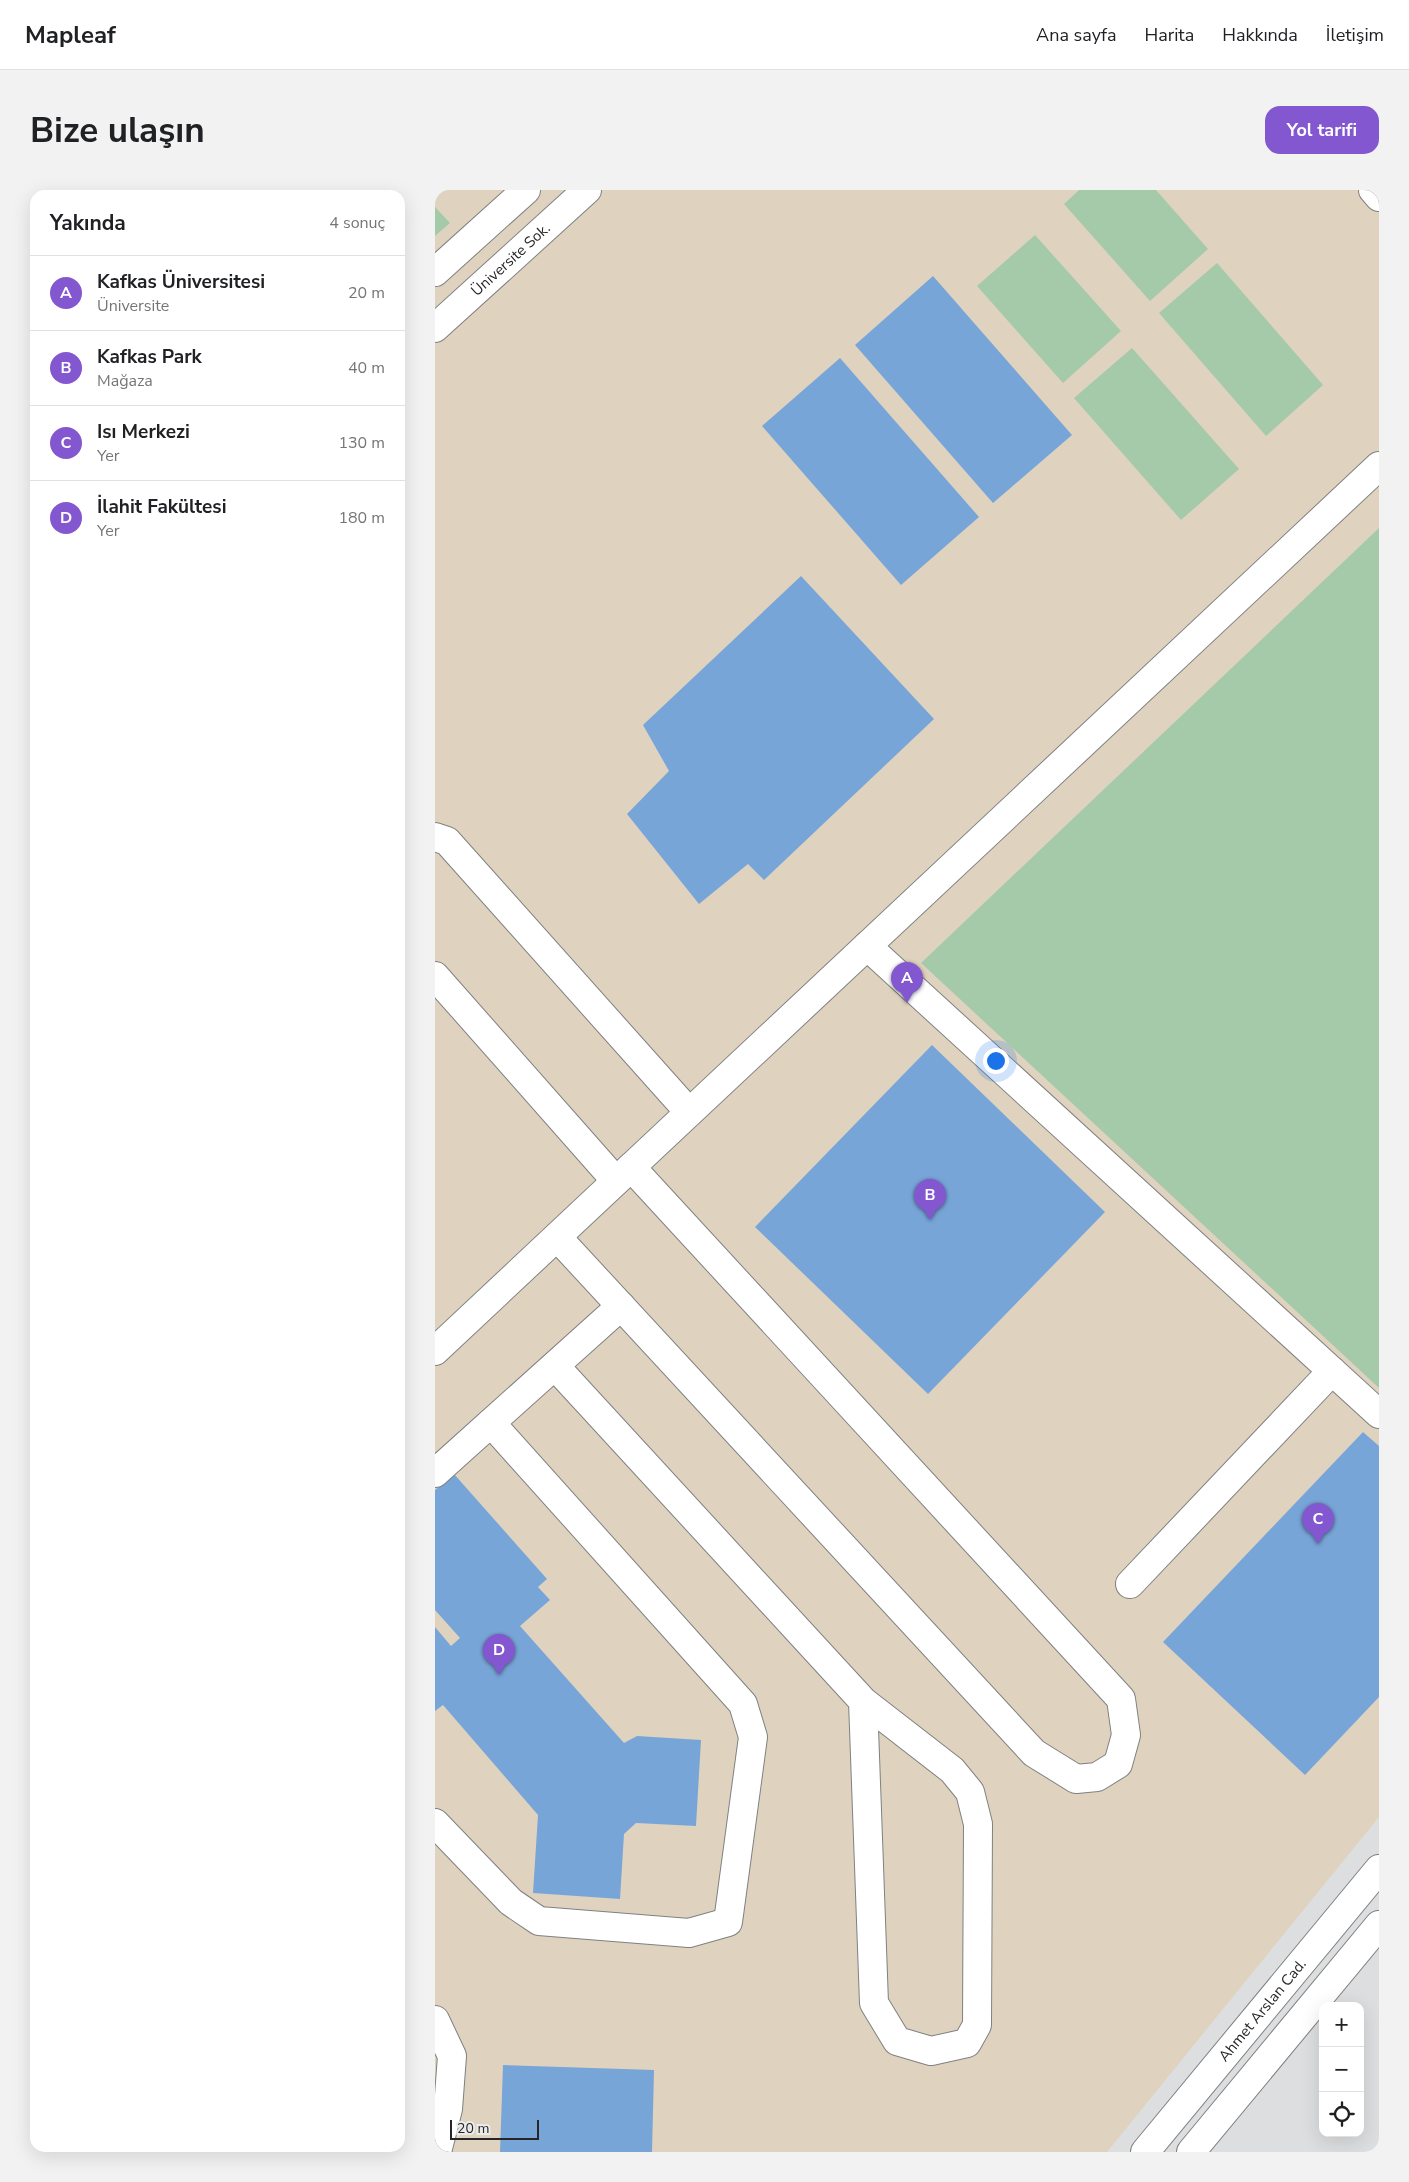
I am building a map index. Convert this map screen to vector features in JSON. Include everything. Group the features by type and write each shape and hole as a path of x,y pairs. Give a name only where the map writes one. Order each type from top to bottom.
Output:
{"street":[{"path":"435,272 526,190"},
{"name":"Üniversite Sok.","path":"435,328 587,190"},
{"path":"1373,190 1379,196"},
{"path":"435,1351 1379,466"},
{"path":"435,837 447,841 689,1112"},
{"path":"867,946 1379,1414"},
{"path":"435,976 1121,1699 1126,1735 1118,1764 1097,1777 1076,1779 1034,1753 557,1237"},
{"path":"435,1473 621,1306"},
{"path":"555,1366 863,1701 952,1770 970,1792 978,1824 977,2025 967,2043 931,2052 897,2041 874,2003 863,1701"},
{"path":"1130,1584 1332,1371"},
{"path":"435,1824 511,1902 539,1921 689,1933 728,1922 753,1737 743,1704 491,1423"},
{"name":"Ahmet Arslan Cad.","path":"1145,2152 1379,1869"},
{"path":"1191,2152 1379,1925"},
{"path":"435,2020 452,2056 448,2109 437,2152"}],"shaded area":[{"path":"435,190 1379,190 1379,1817 1107,2152 435,2152"}],"green space":[{"path":"1079,190 1156,190 1208,249 1150,301 1064,204"},
{"path":"435,207 450,223 435,236"},
{"path":"1035,235 1121,331 1063,383 977,286"},
{"path":"1217,263 1323,385 1266,436 1159,313"},
{"path":"1132,348 1239,469 1181,520 1074,398"},
{"path":"1379,528 1379,1388 921,963"}],"building":[{"path":"933,276 1072,435 993,503 855,345"},
{"path":"840,358 979,517 901,585 762,426"},
{"path":"801,576 934,719 764,880 748,864 699,904 627,814 669,771 643,725"},
{"path":"932,1045 1105,1212 928,1394 755,1227"},
{"path":"1363,1432 1379,1446 1379,1697 1305,1775 1163,1642"},
{"path":"454,1474 547,1579 538,1587 550,1600 520,1626 624,1743 637,1736 701,1740 696,1826 636,1823 624,1834 620,1899 533,1893 538,1815 443,1705 435,1711 435,1627 451,1646 460,1638 435,1610 435,1490"},
{"path":"503,2065 654,2070 652,2152 500,2152"}],"place":[{"name":"Kafkas Üniversitesi","path":"907,1003"},
{"name":"Kafkas Park","path":"930,1220"},
{"name":"Isı Merkezi","path":"1318,1544"},
{"name":"İlahit Fakültesi","path":"499,1675"}]}
